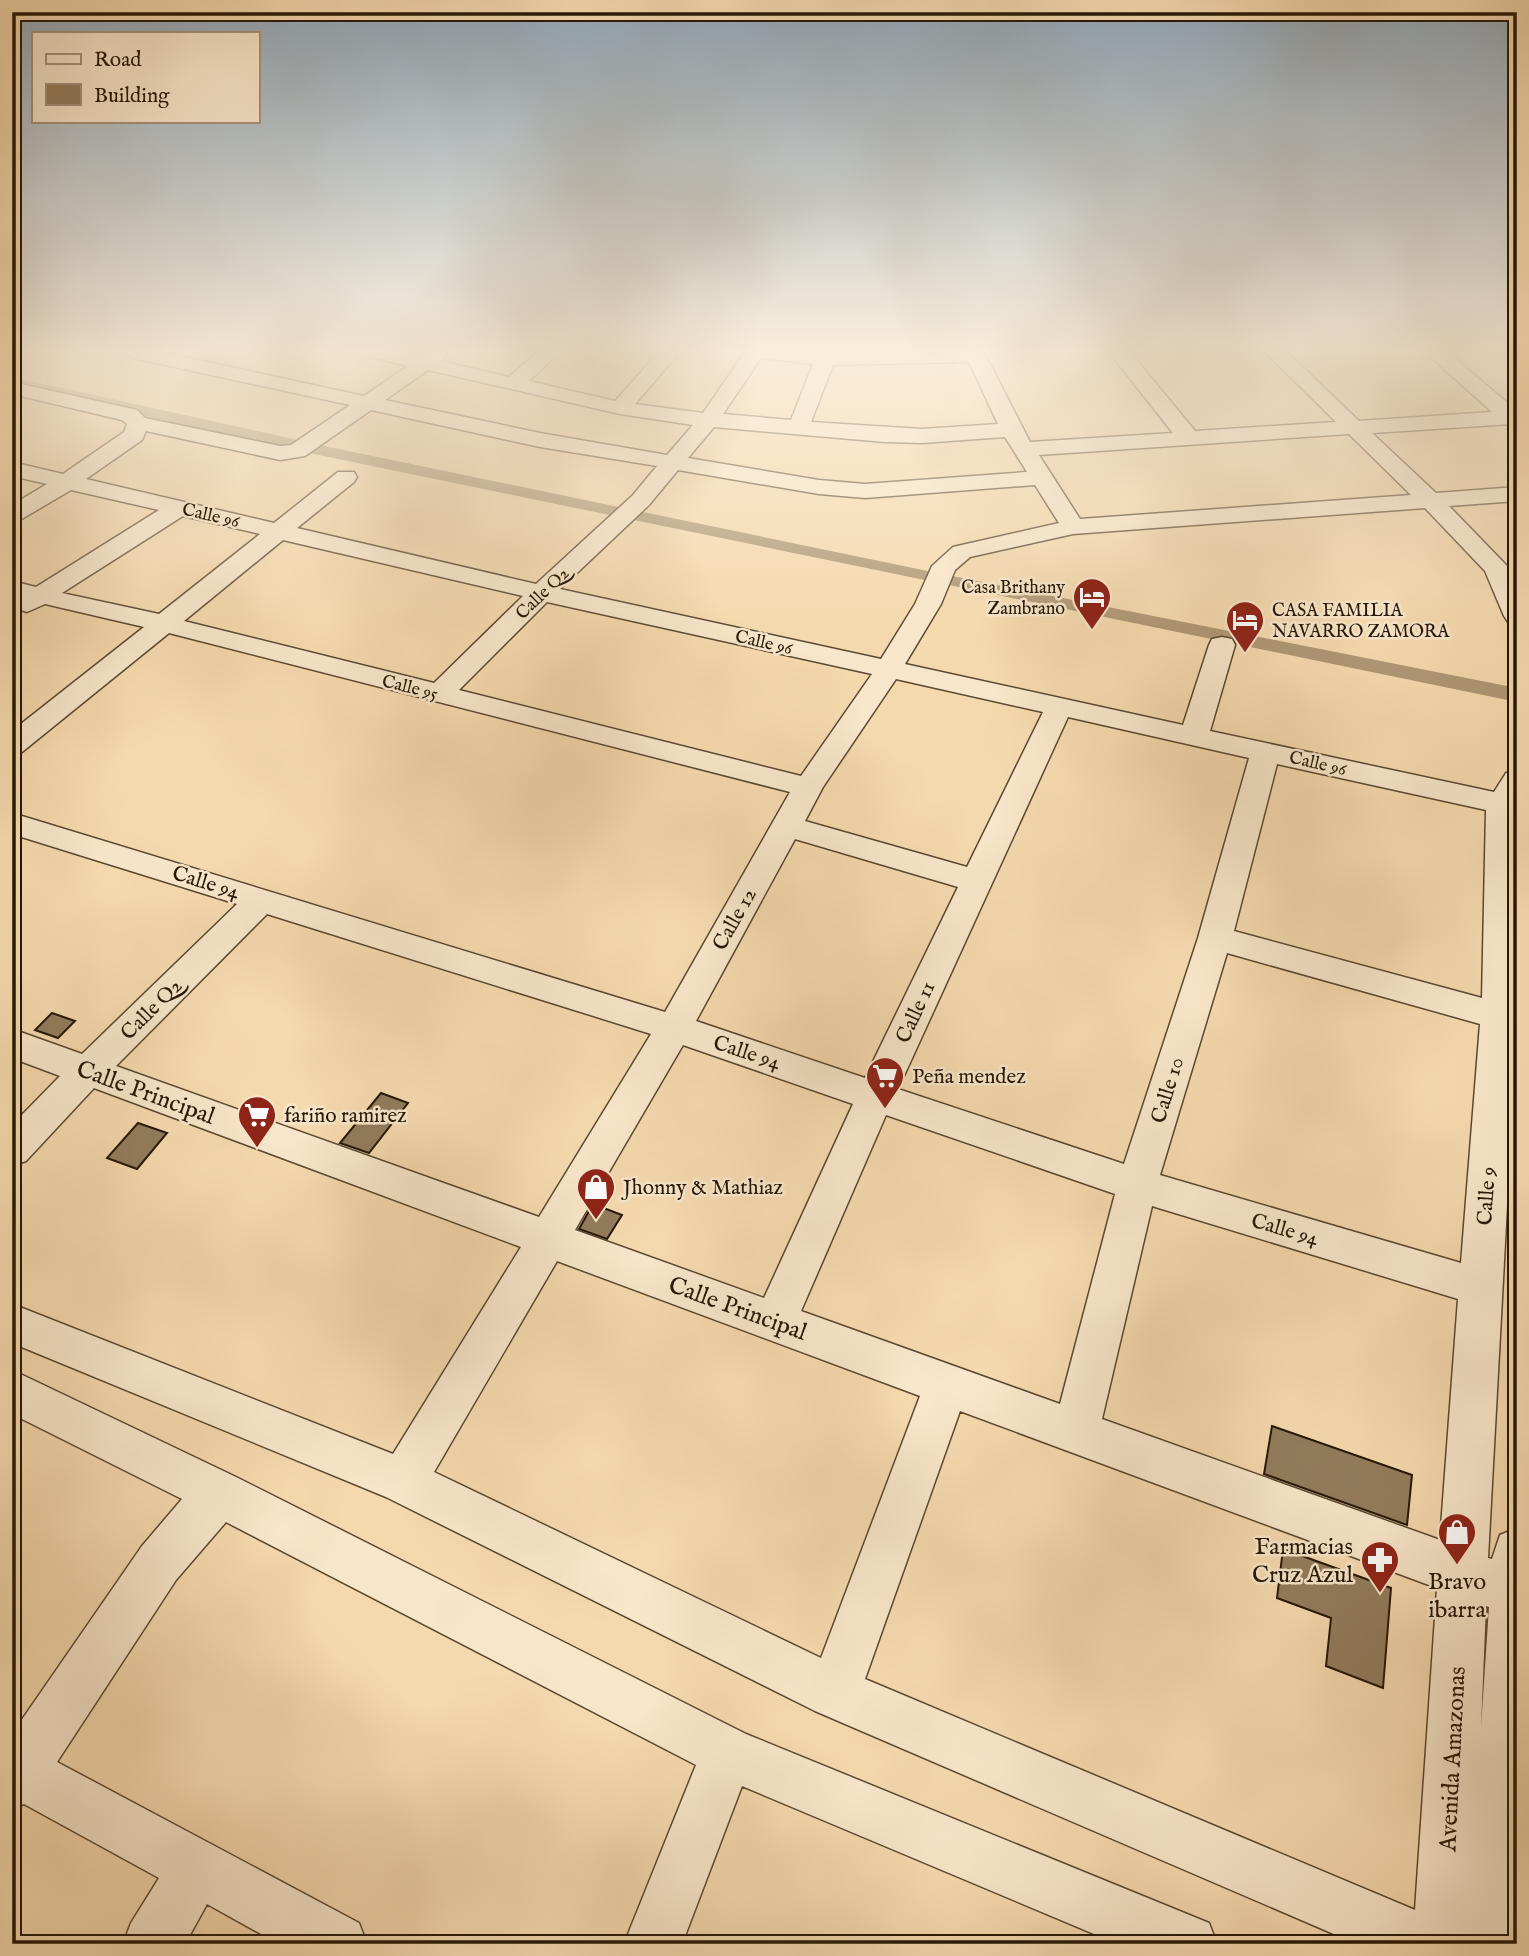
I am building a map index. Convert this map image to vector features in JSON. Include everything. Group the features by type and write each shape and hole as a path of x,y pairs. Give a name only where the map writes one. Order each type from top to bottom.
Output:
{"street":[{"path":"12,515 67,482 122,443"},
{"path":"239,443 287,453 297,451 308,443"},
{"path":"560,443 819,487 865,491 1041,478"},
{"name":"Calle Q2","path":"439,694 541,593 641,500 688,443"},
{"path":"1021,443 1073,527"},
{"path":"1369,443 1432,502 1511,585 1517,616"},
{"name":"Calle 96","path":"12,469 541,593 888,670 1266,751 1512,797"},
{"path":"12,746 346,477"},
{"name":"Calle 12","path":"403,1481 436,1430 547,1238 674,1028 808,787 888,670 928,604 944,566 962,552 1073,527 1517,494"},
{"path":"12,613 25,593 179,508"},
{"name":"Calle 95","path":"25,593 162,623 808,787"},
{"path":"1194,735 1222,645"},
{"name":"Calle 11","path":"775,1321 876,1095 1060,705"},
{"name":"Calle 10","path":"1076,1431 1137,1185 1215,938 1266,751"},
{"name":"Calle 9","path":"1463,1574 1512,797"},
{"name":"Calle 94","path":"12,823 674,1028 1137,1185 1480,1287"},
{"path":"786,826 977,881"},
{"name":"Calle Q2","path":"12,1150 262,899"},
{"path":"1215,938 1499,1016"},
{"name":"Calle Principal","path":"12,1043 1463,1574 1515,1579"},
{"path":"12,1323 403,1481 834,1692 1426,1944"},
{"path":"834,1692 947,1384"},
{"path":"12,1391 219,1493 728,1754 1188,1944"},
{"path":"219,1493 159,1563 15,1774 197,1867 338,1944"},
{"name":"Avenida Amazonas","path":"1442,1944 1463,1574"},
{"path":"1495,1944 1515,1579"},
{"path":"653,1944 728,1754"},
{"path":"152,1944 197,1867"}],"building":[{"path":"52,1013 75,1021 58,1038 35,1030"},
{"path":"381,1093 408,1103 369,1153 340,1143"},
{"path":"138,1123 167,1133 137,1169 107,1158"},
{"name":"Jhonny & Mathiaz","path":"593,1204 622,1215 607,1239 579,1229"},
{"path":"1272,1426 1412,1475 1407,1525 1264,1474"},
{"path":"1283,1549 1391,1588 1383,1688 1326,1666 1331,1618 1277,1598"}],"waterway":[{"path":"310,448 623,512"},
{"path":"630,514 933,576"},
{"path":"945,579 1517,695"}],"place":[{"name":"Casa Brithany Zambrano","path":"1092,631"},
{"name":"CASA FAMILIA NAVARRO ZAMORA","path":"1245,654"},
{"name":"Peña mendez","path":"885,1110"},
{"name":"fariño ramirez","path":"257,1149"},
{"name":"Jhonny & Mathiaz","path":"596,1221"},
{"name":"Bravo ibarra","path":"1457,1566"},
{"name":"Farmacias Cruz Azul","path":"1380,1594"}]}
